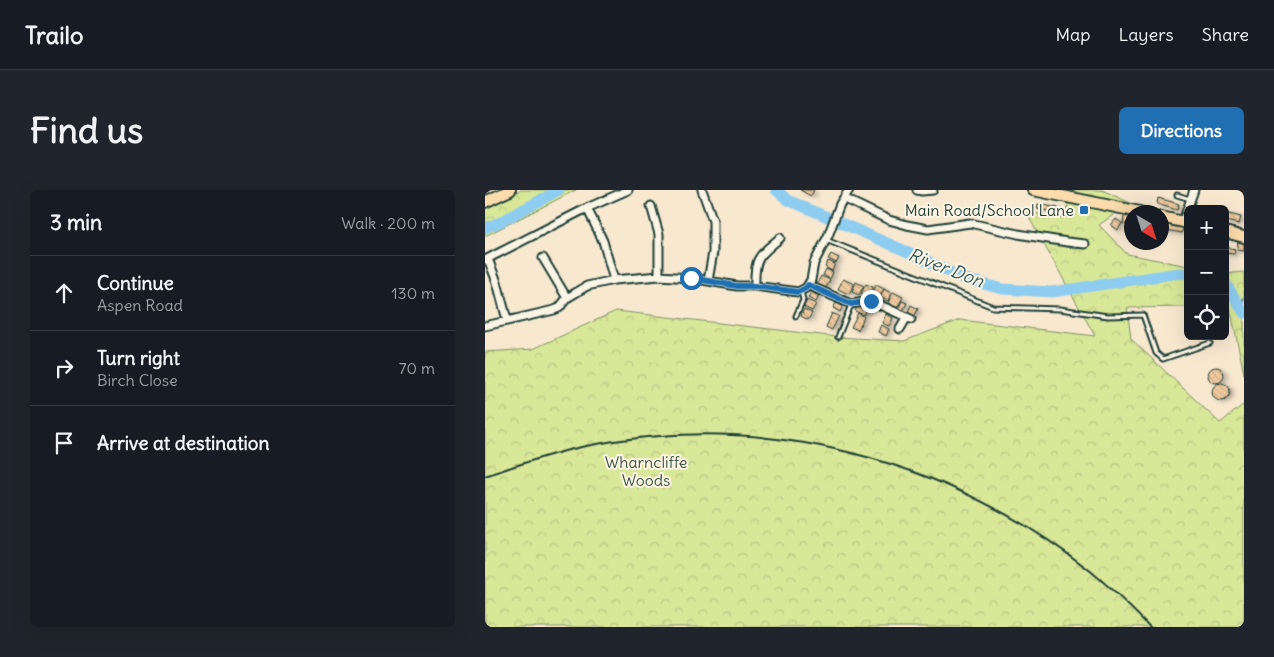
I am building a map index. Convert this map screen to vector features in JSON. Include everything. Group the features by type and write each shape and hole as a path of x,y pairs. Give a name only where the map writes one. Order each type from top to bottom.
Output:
{"main road":[{"path":"485,202 510,190"},
{"path":"1033,190 1124,209"},
{"path":"1169,219 1184,222"},
{"path":"1229,233 1244,237"}],"street":[{"path":"507,320 497,282 487,259 587,208 628,190"},
{"path":"702,190 713,222 713,252 708,281"},
{"path":"485,326 554,310 559,308 567,298 587,286 614,280 659,276 737,286 800,291 806,288 811,280 814,263 849,190"},
{"path":"917,190 922,192 933,190"},
{"path":"1189,205 1193,190"},
{"path":"843,202 907,226 928,229 970,223 1026,235 1085,244"},
{"path":"651,206 659,234 659,276"},
{"path":"587,208 603,241 614,280"},
{"path":"755,286 755,268 759,257 780,238"},
{"path":"543,258 550,277 567,298"},
{"path":"808,285 851,304 871,301 909,318 899,329"}],"lane":[{"path":"1177,195 1191,199"},
{"path":"827,238 993,307 1059,310 1108,316 1143,315 1156,353 1163,359 1210,343"},
{"path":"796,316 803,300 800,291"},
{"path":"838,337 851,304"}],"green space":[{"path":"521,190 576,190 485,236 485,208"},
{"path":"1052,190 1102,190 1135,205 1124,206"},
{"name":"Wharncliffe Woods","path":"1069,201 1116,213 1099,225 1127,254 1184,265 1184,307 1127,308 1131,339 1220,423 1244,404 1244,627 485,627 485,352 533,349 616,311 838,337 904,341 960,320 1095,336 1026,212 1064,218"},
{"path":"1244,272 1244,374 1229,307 1229,274"}],"building":[{"path":"800,190 814,190 811,196"},
{"path":"1158,198 1179,204 1177,210 1169,208 1169,205 1157,204"},
{"path":"1038,204 1058,208 1057,212 1037,209"},
{"path":"1229,214 1241,217 1239,224 1229,222"},
{"path":"1116,219 1122,223 1118,230 1111,225"},
{"path":"1169,225 1183,228 1182,233 1169,231"},
{"path":"1238,240 1244,241 1244,251 1237,250"},
{"path":"1229,248 1235,249 1234,254 1229,253"},
{"path":"831,254 839,258 836,263 828,259"},
{"path":"828,261 835,264 832,271 825,267"},
{"path":"826,269 833,272 830,279 823,275"},
{"path":"821,276 830,280 826,288 817,284"},
{"path":"843,279 854,284 849,294 838,289"},
{"path":"856,282 864,286 859,295 852,292"},
{"path":"866,284 873,287 868,297 861,293"},
{"path":"876,285 884,289 879,299 871,295"},
{"path":"884,289 891,293 888,301 880,297"},
{"path":"811,292 819,296 816,302 808,298"},
{"path":"893,292 903,297 897,308 888,303"},
{"path":"807,300 816,304 812,311 804,307"},
{"path":"902,301 907,303 903,311 898,309"},
{"path":"836,303 843,306 840,312 833,308"},
{"path":"858,305 867,309 864,315 855,311"},
{"path":"911,305 918,309 914,317 907,314"},
{"path":"804,309 812,313 808,320 801,316"},
{"path":"832,313 839,316 832,330 826,327"},
{"path":"858,313 864,317 858,330 851,327"},
{"path":"886,314 893,318 889,326 882,323"},
{"path":"881,325 889,329 886,336 878,332"},
{"path":"1213,367 1219,367 1224,372 1222,381 1213,383 1208,378 1208,372"},
{"path":"1221,383 1227,386 1230,392 1227,398 1221,401 1215,398 1212,392 1215,386"}],"waterway":[{"name":"River Don","path":"485,228 500,222 559,190"},
{"name":"River Don","path":"776,190 788,200 915,255 962,278 1002,289 1052,292 1184,274"},
{"name":"River Don","path":"1229,289 1244,313"},
{"path":"1239,304 1244,298"}],"railway":[{"path":"485,476 573,449 652,437 718,435 783,440 848,452 910,471 971,496 1029,528 1093,573 1150,627"}],"place":[{"name":"Main Road/School Lane","path":"1084,210"}],"route":[{"path":"691,278 737,286 755,286 798,292 808,285 851,304 871,301"}]}
